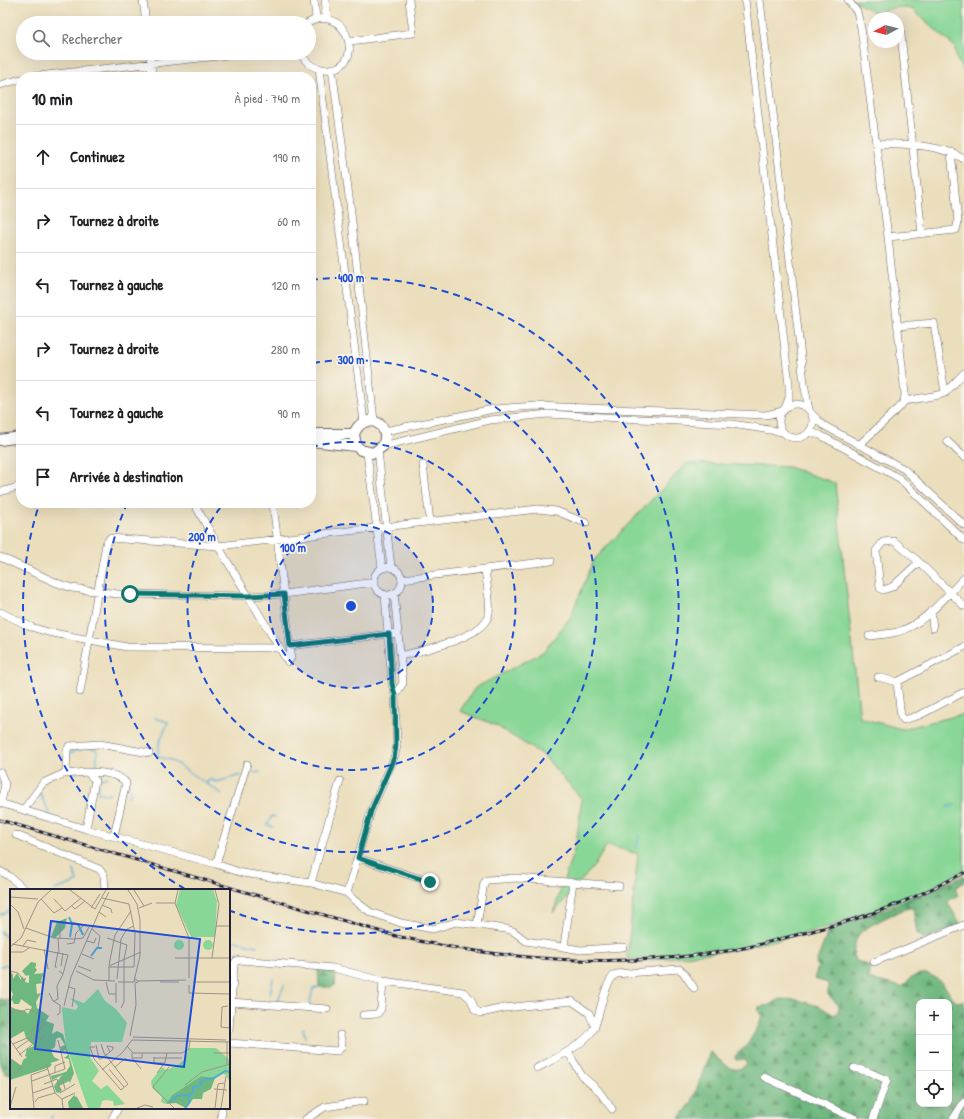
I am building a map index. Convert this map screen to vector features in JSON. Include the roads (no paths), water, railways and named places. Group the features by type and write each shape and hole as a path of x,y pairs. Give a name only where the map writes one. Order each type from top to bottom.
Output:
{"highway":[{"path":"316,442 356,446 367,453 381,448 386,436 385,430 380,425 369,422 356,429 354,434 356,446"},
{"path":"316,434 354,434"},
{"path":"0,440 16,438"},
{"path":"0,446 16,444"}],"street":[{"path":"143,0 145,16"},
{"path":"314,0 316,16"},
{"path":"325,0 327,17"},
{"path":"350,41 414,33 409,0"},
{"path":"745,0 789,385 789,398 779,421 783,432"},
{"path":"391,567 381,448 490,420 548,414 732,424 783,432 791,438 806,436 809,432 813,424 804,383 760,0"},
{"path":"848,0 857,12 861,28 888,237 898,326 904,400 900,407 859,444"},
{"path":"305,60 319,69 332,68 344,60 350,48 350,41 346,28 334,19 327,17 316,18"},
{"path":"902,48 922,234"},
{"path":"151,60 152,72"},
{"path":"72,72 180,60"},
{"path":"332,68 350,204 369,422"},
{"path":"319,69 369,422"},
{"path":"0,85 16,80"},
{"path":"876,144 913,145 944,149 964,159"},
{"path":"888,237 953,231 958,227 951,152"},
{"path":"764,159 778,158"},
{"path":"898,326 934,324 945,393"},
{"path":"904,400 945,393 964,373"},
{"path":"385,430 494,409 536,406 766,415 795,404 800,404 823,425 904,469 964,525"},
{"path":"809,432 820,435 899,478 964,540"},
{"path":"947,441 964,457"},
{"path":"367,453 382,568"},
{"path":"423,465 430,521"},
{"path":"899,478 904,469"},
{"path":"0,492 16,487"},
{"path":"197,508 278,648 289,662 291,658 290,646 274,508"},
{"path":"80,692 106,544 110,538 218,546 377,529 430,521 538,509 556,511 586,523"},
{"path":"919,562 892,587 884,590 880,588 876,551 883,542 894,541 919,562 964,606"},
{"path":"0,557 57,583 98,592 249,596 284,594 375,582"},
{"path":"402,579 551,561"},
{"path":"391,567 398,572 402,579 400,588 394,594 385,595 378,590 375,582 376,574 382,568 391,567"},
{"path":"400,656 457,640 468,635 486,622 489,612 485,569"},
{"path":"869,636 903,630 931,611 964,578"},
{"path":"394,594 404,683 395,695"},
{"path":"347,893 371,811 394,758 396,746 395,695 392,684 385,595"},
{"path":"931,611 933,628"},
{"path":"0,612 31,627 89,641 144,648 278,648"},
{"path":"290,646 398,633"},
{"path":"878,678 897,682 964,647"},
{"path":"897,682 901,717 904,720 920,715 964,692"},
{"path":"64,774 66,770 67,750 71,745 100,744 149,753"},
{"path":"216,864 248,764"},
{"path":"0,772 5,784 0,803 24,809 86,830 114,836 216,864 242,873 311,883 347,893 370,912 401,923 433,929 456,922 513,931 526,941 590,950 624,947"},
{"path":"86,830 95,783 94,778 87,772"},
{"path":"24,809 43,783 64,774 87,772 112,774 123,779 126,783 114,836"},
{"path":"311,883 340,781"},
{"path":"16,835 99,869 104,875 105,889"},
{"path":"358,858 430,882"},
{"path":"0,871 9,876 24,889"},
{"path":"477,925 484,883 487,880 516,878 619,886"},
{"path":"564,946 573,882"},
{"path":"874,962 964,925"},
{"path":"230,1016 234,966 236,961 241,960 333,968 383,981 463,992 471,999 475,1010 481,1014 504,1008 572,1001 589,1013 595,1027"},
{"path":"537,1068 568,1052 595,1027 612,978 616,974 680,969 694,988"},
{"path":"363,1015 377,1014 381,1009 383,981"},
{"path":"231,1002 327,1009"},
{"path":"230,1043 338,1051 342,1046 340,1035"},
{"path":"568,1052 582,1076 598,1090 612,1108"},
{"path":"854,1068 869,1072 887,1080 873,1119"},
{"path":"764,1077 856,1119"},
{"path":"306,1119 325,1107 364,1101"},
{"path":"953,1119 964,1102"},
{"path":"112,1119 117,1109"},
{"path":"221,1119 222,1109"}],"waterway":[{"path":"155,718 168,722 159,744 158,757 171,760 222,794"},
{"path":"70,753 85,748"},
{"path":"89,748 97,751 97,770"},
{"path":"247,774 260,772"},
{"path":"206,784 210,779 217,782 241,775"},
{"path":"98,780 107,777"},
{"path":"123,777 127,779 130,795 126,796"},
{"path":"98,783 98,793 110,794"},
{"path":"39,791 50,815"},
{"path":"947,807 955,805"},
{"path":"273,827 267,825 272,816 275,817"},
{"path":"636,848 640,835"},
{"path":"58,889 77,882 74,870"},
{"path":"0,915 10,910"},
{"path":"0,931 10,942"},
{"path":"235,941 257,946"},
{"path":"0,966 10,964"},
{"path":"270,994 273,979"},
{"path":"277,1003 284,985"},
{"path":"309,1006 313,989 318,987"},
{"path":"303,1028 305,1037"}],"railway":[{"path":"0,820 396,936 437,945 564,960 607,961 649,959 691,956 747,947 850,921 893,906 964,873"}]}
